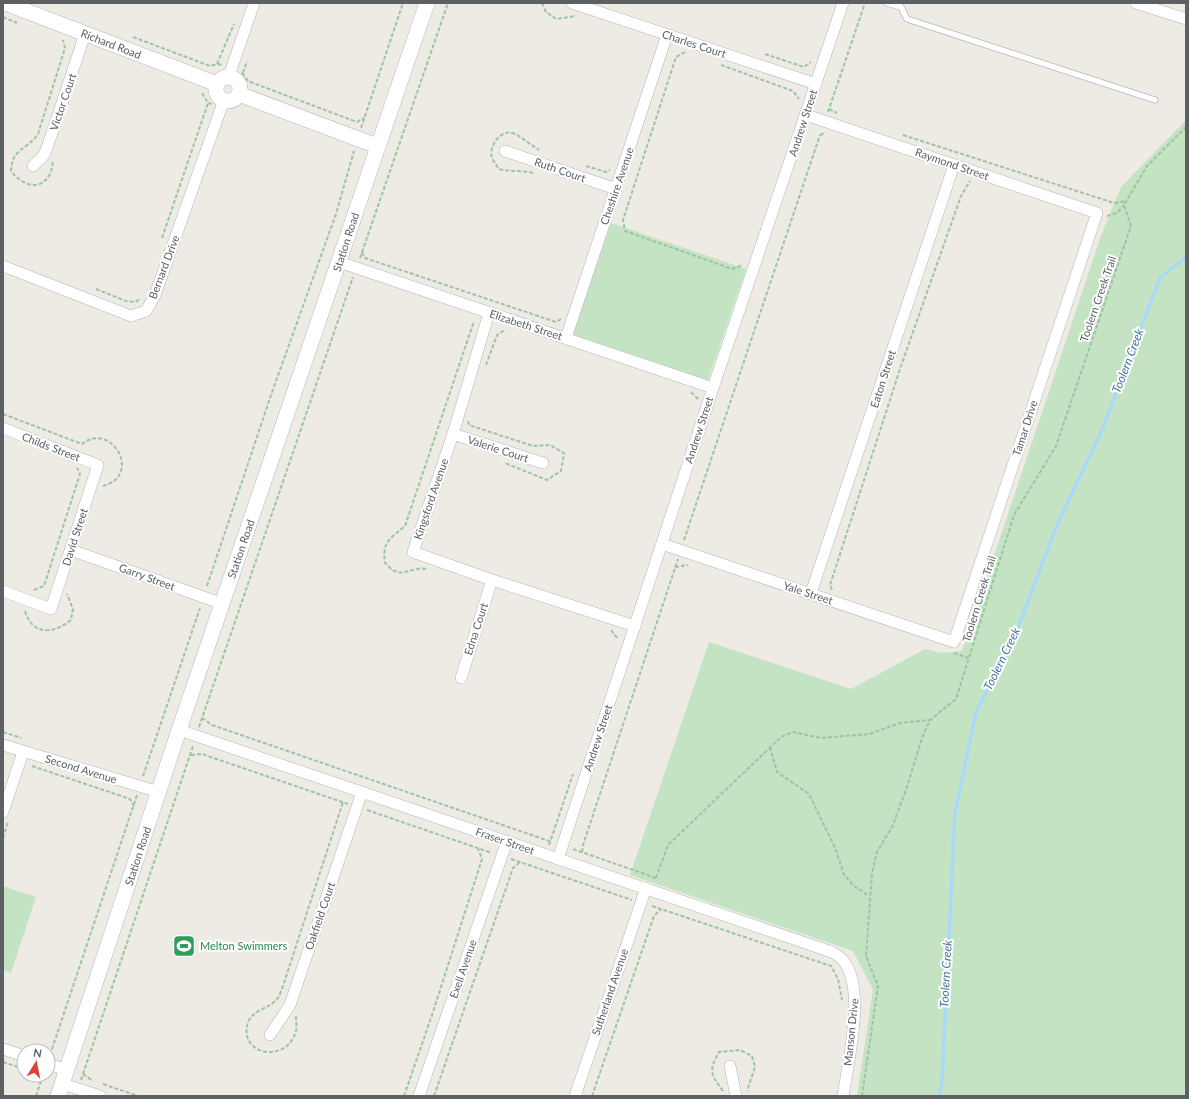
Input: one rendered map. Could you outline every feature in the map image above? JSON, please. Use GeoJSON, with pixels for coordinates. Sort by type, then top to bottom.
{"type":"FeatureCollection","features":[{"type":"Feature","properties":{"kind":"street","name":"Richard Road"},"geometry":{"type":"LineString","coordinates":[[5,3],[83,40],[226,76]]}},
{"type":"Feature","properties":{"kind":"street"},"geometry":{"type":"LineString","coordinates":[[226,76],[236,79],[239,82],[241,90],[240,94],[231,101],[222,104],[216,92],[226,76],[254,3]]}},
{"type":"Feature","properties":{"kind":"street","name":"Station Road"},"geometry":{"type":"LineString","coordinates":[[63,1083],[158,792],[427,3]]}},
{"type":"Feature","properties":{"kind":"street","name":"Charles Court"},"geometry":{"type":"LineString","coordinates":[[572,3],[816,84]]}},
{"type":"Feature","properties":{"kind":"street","name":"Andrew Street"},"geometry":{"type":"LineString","coordinates":[[558,859],[713,388],[843,3]]}},
{"type":"Feature","properties":{"kind":"street"},"geometry":{"type":"LineString","coordinates":[[1136,3],[1186,19]]}},
{"type":"Feature","properties":{"kind":"street","name":"Cheshire Avenue"},"geometry":{"type":"LineString","coordinates":[[566,338],[667,35]]}},
{"type":"Feature","properties":{"kind":"street","name":"Victor Court"},"geometry":{"type":"LineString","coordinates":[[33,166],[44,155],[48,145],[83,40]]}},
{"type":"Feature","properties":{"kind":"street"},"geometry":{"type":"LineString","coordinates":[[240,94],[378,146]]}},
{"type":"Feature","properties":{"kind":"street","name":"Bernard Drive"},"geometry":{"type":"LineString","coordinates":[[3,266],[131,316],[146,311],[156,296],[222,104]]}},
{"type":"Feature","properties":{"kind":"street","name":"Raymond Street"},"geometry":{"type":"LineString","coordinates":[[806,115],[953,169],[1097,213]]}},
{"type":"Feature","properties":{"kind":"street","name":"Ruth Court"},"geometry":{"type":"LineString","coordinates":[[505,151],[616,189]]}},
{"type":"Feature","properties":{"kind":"street","name":"Eaton Street"},"geometry":{"type":"LineString","coordinates":[[813,589],[953,169]]}},
{"type":"Feature","properties":{"kind":"street","name":"Tamar Drive"},"geometry":{"type":"LineString","coordinates":[[954,642],[1097,213]]}},
{"type":"Feature","properties":{"kind":"street","name":"Elizabeth Street"},"geometry":{"type":"LineString","coordinates":[[339,262],[356,274],[488,318],[566,338],[713,388]]}},
{"type":"Feature","properties":{"kind":"street","name":"Kingsford Avenue"},"geometry":{"type":"LineString","coordinates":[[488,318],[453,434],[413,552],[492,580],[635,626]]}},
{"type":"Feature","properties":{"kind":"street","name":"Childs Street"},"geometry":{"type":"LineString","coordinates":[[3,428],[98,465]]}},
{"type":"Feature","properties":{"kind":"street","name":"Valerie Court"},"geometry":{"type":"LineString","coordinates":[[453,434],[543,463]]}},
{"type":"Feature","properties":{"kind":"street","name":"David Street"},"geometry":{"type":"LineString","coordinates":[[3,591],[51,609],[98,465]]}},
{"type":"Feature","properties":{"kind":"street","name":"Yale Street"},"geometry":{"type":"LineString","coordinates":[[662,544],[813,589],[954,642]]}},
{"type":"Feature","properties":{"kind":"street","name":"Garry Street"},"geometry":{"type":"LineString","coordinates":[[71,550],[223,604]]}},
{"type":"Feature","properties":{"kind":"street","name":"Edna Court"},"geometry":{"type":"LineString","coordinates":[[461,678],[492,580]]}},
{"type":"Feature","properties":{"kind":"street","name":"Fraser Street"},"geometry":{"type":"LineString","coordinates":[[179,730],[832,952]]}},
{"type":"Feature","properties":{"kind":"street","name":"Second Avenue"},"geometry":{"type":"LineString","coordinates":[[3,745],[21,757],[158,792]]}},
{"type":"Feature","properties":{"kind":"street"},"geometry":{"type":"LineString","coordinates":[[3,812],[21,757]]}},
{"type":"Feature","properties":{"kind":"street","name":"Oakfield Court"},"geometry":{"type":"LineString","coordinates":[[270,1035],[290,1005],[362,792]]}},
{"type":"Feature","properties":{"kind":"street","name":"Exell Avenue"},"geometry":{"type":"LineString","coordinates":[[420,1096],[507,841]]}},
{"type":"Feature","properties":{"kind":"street","name":"Sutherland Avenue"},"geometry":{"type":"LineString","coordinates":[[575,1096],[641,902],[648,889]]}},
{"type":"Feature","properties":{"kind":"street","name":"Manson Drive"},"geometry":{"type":"LineString","coordinates":[[832,952],[842,959],[850,974],[855,993],[855,1015],[843,1096]]}},
{"type":"Feature","properties":{"kind":"street"},"geometry":{"type":"LineString","coordinates":[[3,1049],[16,1053]]}},
{"type":"Feature","properties":{"kind":"street"},"geometry":{"type":"LineString","coordinates":[[730,1066],[736,1096]]}},
{"type":"Feature","properties":{"kind":"street"},"geometry":{"type":"LineString","coordinates":[[56,1074],[63,1083],[100,1096]]}},
{"type":"Feature","properties":{"kind":"lane"},"geometry":{"type":"LineString","coordinates":[[888,3],[901,7],[907,19],[1155,100]]}},
{"type":"Feature","properties":{"kind":"path"},"geometry":{"type":"LineString","coordinates":[[54,1043],[271,395],[336,214],[364,118],[403,3]]}},
{"type":"Feature","properties":{"kind":"path"},"geometry":{"type":"LineString","coordinates":[[78,1089],[202,718],[448,3]]}},
{"type":"Feature","properties":{"kind":"path"},"geometry":{"type":"LineString","coordinates":[[542,3],[546,12],[556,19],[576,16]]}},
{"type":"Feature","properties":{"kind":"path"},"geometry":{"type":"LineString","coordinates":[[582,852],[582,845],[680,550],[865,3]]}},
{"type":"Feature","properties":{"kind":"path"},"geometry":{"type":"LineString","coordinates":[[3,17],[23,25]]}},
{"type":"Feature","properties":{"kind":"path"},"geometry":{"type":"LineString","coordinates":[[217,64],[234,23]]}},
{"type":"Feature","properties":{"kind":"path"},"geometry":{"type":"LineString","coordinates":[[127,35],[210,66],[217,64]]}},
{"type":"Feature","properties":{"kind":"path"},"geometry":{"type":"LineString","coordinates":[[57,38],[83,40]]}},
{"type":"Feature","properties":{"kind":"path"},"geometry":{"type":"LineString","coordinates":[[691,54],[684,52],[676,57],[623,220],[625,231],[732,269],[744,264]]}},
{"type":"Feature","properties":{"kind":"path"},"geometry":{"type":"LineString","coordinates":[[761,53],[804,67],[811,62],[814,55]]}},
{"type":"Feature","properties":{"kind":"path"},"geometry":{"type":"LineString","coordinates":[[217,64],[226,76],[243,73],[248,81],[357,122],[364,118]]}},
{"type":"Feature","properties":{"kind":"path"},"geometry":{"type":"LineString","coordinates":[[720,65],[793,91],[799,99]]}},
{"type":"Feature","properties":{"kind":"path"},"geometry":{"type":"LineString","coordinates":[[162,239],[208,103],[203,94],[196,91]]}},
{"type":"Feature","properties":{"kind":"path"},"geometry":{"type":"LineString","coordinates":[[208,103],[222,104]]}},
{"type":"Feature","properties":{"kind":"path"},"geometry":{"type":"LineString","coordinates":[[829,109],[840,115]]}},
{"type":"Feature","properties":{"kind":"path"},"geometry":{"type":"LineString","coordinates":[[1097,213],[1106,217],[1117,213],[1124,205],[1147,166],[1186,127]]}},
{"type":"Feature","properties":{"kind":"path"},"geometry":{"type":"LineString","coordinates":[[540,151],[514,133],[505,134],[498,138],[492,147],[492,158],[499,169],[513,172],[525,171],[540,176]]}},
{"type":"Feature","properties":{"kind":"path"},"geometry":{"type":"LineString","coordinates":[[820,135],[827,133]]}},
{"type":"Feature","properties":{"kind":"path"},"geometry":{"type":"LineString","coordinates":[[900,134],[1114,203],[1127,200]]}},
{"type":"Feature","properties":{"kind":"path"},"geometry":{"type":"LineString","coordinates":[[350,152],[353,155]]}},
{"type":"Feature","properties":{"kind":"path"},"geometry":{"type":"LineString","coordinates":[[584,165],[606,172],[614,167]]}},
{"type":"Feature","properties":{"kind":"path"},"geometry":{"type":"LineString","coordinates":[[813,589],[832,591],[830,585],[900,369],[961,196],[971,180],[953,169]]}},
{"type":"Feature","properties":{"kind":"path","name":"Toolern Creek Trail"},"geometry":{"type":"LineString","coordinates":[[862,1096],[878,986],[866,956],[872,873],[877,852],[892,827],[906,790],[922,738],[930,720],[956,699],[1014,514],[1056,446],[1131,226],[1124,205]]}},
{"type":"Feature","properties":{"kind":"path"},"geometry":{"type":"LineString","coordinates":[[362,250],[365,258],[556,322],[564,318]]}},
{"type":"Feature","properties":{"kind":"path"},"geometry":{"type":"LineString","coordinates":[[352,280],[356,274]]}},
{"type":"Feature","properties":{"kind":"path"},"geometry":{"type":"LineString","coordinates":[[90,287],[126,301],[135,302],[141,298]]}},
{"type":"Feature","properties":{"kind":"path"},"geometry":{"type":"LineString","coordinates":[[468,317],[475,319],[488,318],[505,330],[512,332]]}},
{"type":"Feature","properties":{"kind":"path"},"geometry":{"type":"LineString","coordinates":[[432,571],[419,567],[407,572],[395,572],[385,563],[383,550],[388,542],[405,526],[475,319]]}},
{"type":"Feature","properties":{"kind":"path"},"geometry":{"type":"LineString","coordinates":[[483,372],[497,335],[505,330]]}},
{"type":"Feature","properties":{"kind":"path"},"geometry":{"type":"LineString","coordinates":[[684,390],[691,392],[699,401]]}},
{"type":"Feature","properties":{"kind":"path"},"geometry":{"type":"LineString","coordinates":[[467,416],[469,425],[533,446],[550,445],[564,452],[561,471],[547,480],[502,462]]}},
{"type":"Feature","properties":{"kind":"path"},"geometry":{"type":"LineString","coordinates":[[28,588],[35,591],[44,586],[80,474],[76,467]]}},
{"type":"Feature","properties":{"kind":"path"},"geometry":{"type":"LineString","coordinates":[[685,537],[688,540]]}},
{"type":"Feature","properties":{"kind":"path"},"geometry":{"type":"LineString","coordinates":[[616,646],[624,622]]}},
{"type":"Feature","properties":{"kind":"path"},"geometry":{"type":"LineString","coordinates":[[604,628],[611,630],[618,639]]}},
{"type":"Feature","properties":{"kind":"path"},"geometry":{"type":"LineString","coordinates":[[202,718],[212,725],[656,878]]}},
{"type":"Feature","properties":{"kind":"path"},"geometry":{"type":"LineString","coordinates":[[648,889],[656,878],[668,845],[781,737],[793,732],[821,738],[870,734],[900,723],[930,720]]}},
{"type":"Feature","properties":{"kind":"path"},"geometry":{"type":"LineString","coordinates":[[770,747],[778,772],[809,794],[836,850],[844,875],[854,886],[870,896]]}},
{"type":"Feature","properties":{"kind":"path"},"geometry":{"type":"LineString","coordinates":[[190,755],[202,754],[831,966],[838,979],[843,1004]]}},
{"type":"Feature","properties":{"kind":"path"},"geometry":{"type":"LineString","coordinates":[[21,757],[130,799],[134,806]]}},
{"type":"Feature","properties":{"kind":"path"},"geometry":{"type":"LineString","coordinates":[[541,869],[574,771]]}},
{"type":"Feature","properties":{"kind":"path"},"geometry":{"type":"LineString","coordinates":[[404,1096],[432,1015],[482,859],[478,848]]}},
{"type":"Feature","properties":{"kind":"path"},"geometry":{"type":"LineString","coordinates":[[434,1096],[513,868],[520,862]]}},
{"type":"Feature","properties":{"kind":"path"},"geometry":{"type":"LineString","coordinates":[[592,1096],[654,916],[661,909]]}},
{"type":"Feature","properties":{"kind":"path"},"geometry":{"type":"LineString","coordinates":[[3,912],[3,922]]}},
{"type":"Feature","properties":{"kind":"path"},"geometry":{"type":"LineString","coordinates":[[3,1062],[16,1066]]}},
{"type":"Feature","properties":{"kind":"path"},"geometry":{"type":"LineString","coordinates":[[83,1074],[92,1081],[138,1096]]}},
{"type":"Feature","properties":{"kind":"path"},"geometry":{"type":"LineString","coordinates":[[36,1096],[40,1083]]}},
{"type":"Feature","properties":{"kind":"green space"},"geometry":{"type":"Polygon","coordinates":[[[1186,120],[1186,1096],[857,1096],[873,990],[853,951],[630,875],[709,642],[851,689],[925,649],[941,653],[962,651],[1101,236],[1121,187],[1186,120]]]}},
{"type":"Feature","properties":{"kind":"green space"},"geometry":{"type":"Polygon","coordinates":[[[611,223],[746,269],[708,380],[573,334],[611,223]]]}},
{"type":"Feature","properties":{"kind":"green space"},"geometry":{"type":"Polygon","coordinates":[[[3,886],[36,897],[11,973],[3,970],[3,886]]]}},
{"type":"Feature","properties":{"kind":"waterway","name":"Toolern Creek"},"geometry":{"type":"LineString","coordinates":[[939,1096],[942,1083],[955,813],[976,712],[1014,638],[1057,525],[1102,430],[1160,278],[1186,257]]}},
{"type":"Feature","properties":{"kind":"place","name":"Melton Swimmers"},"geometry":{"type":"Point","coordinates":[184,946]}}]}
